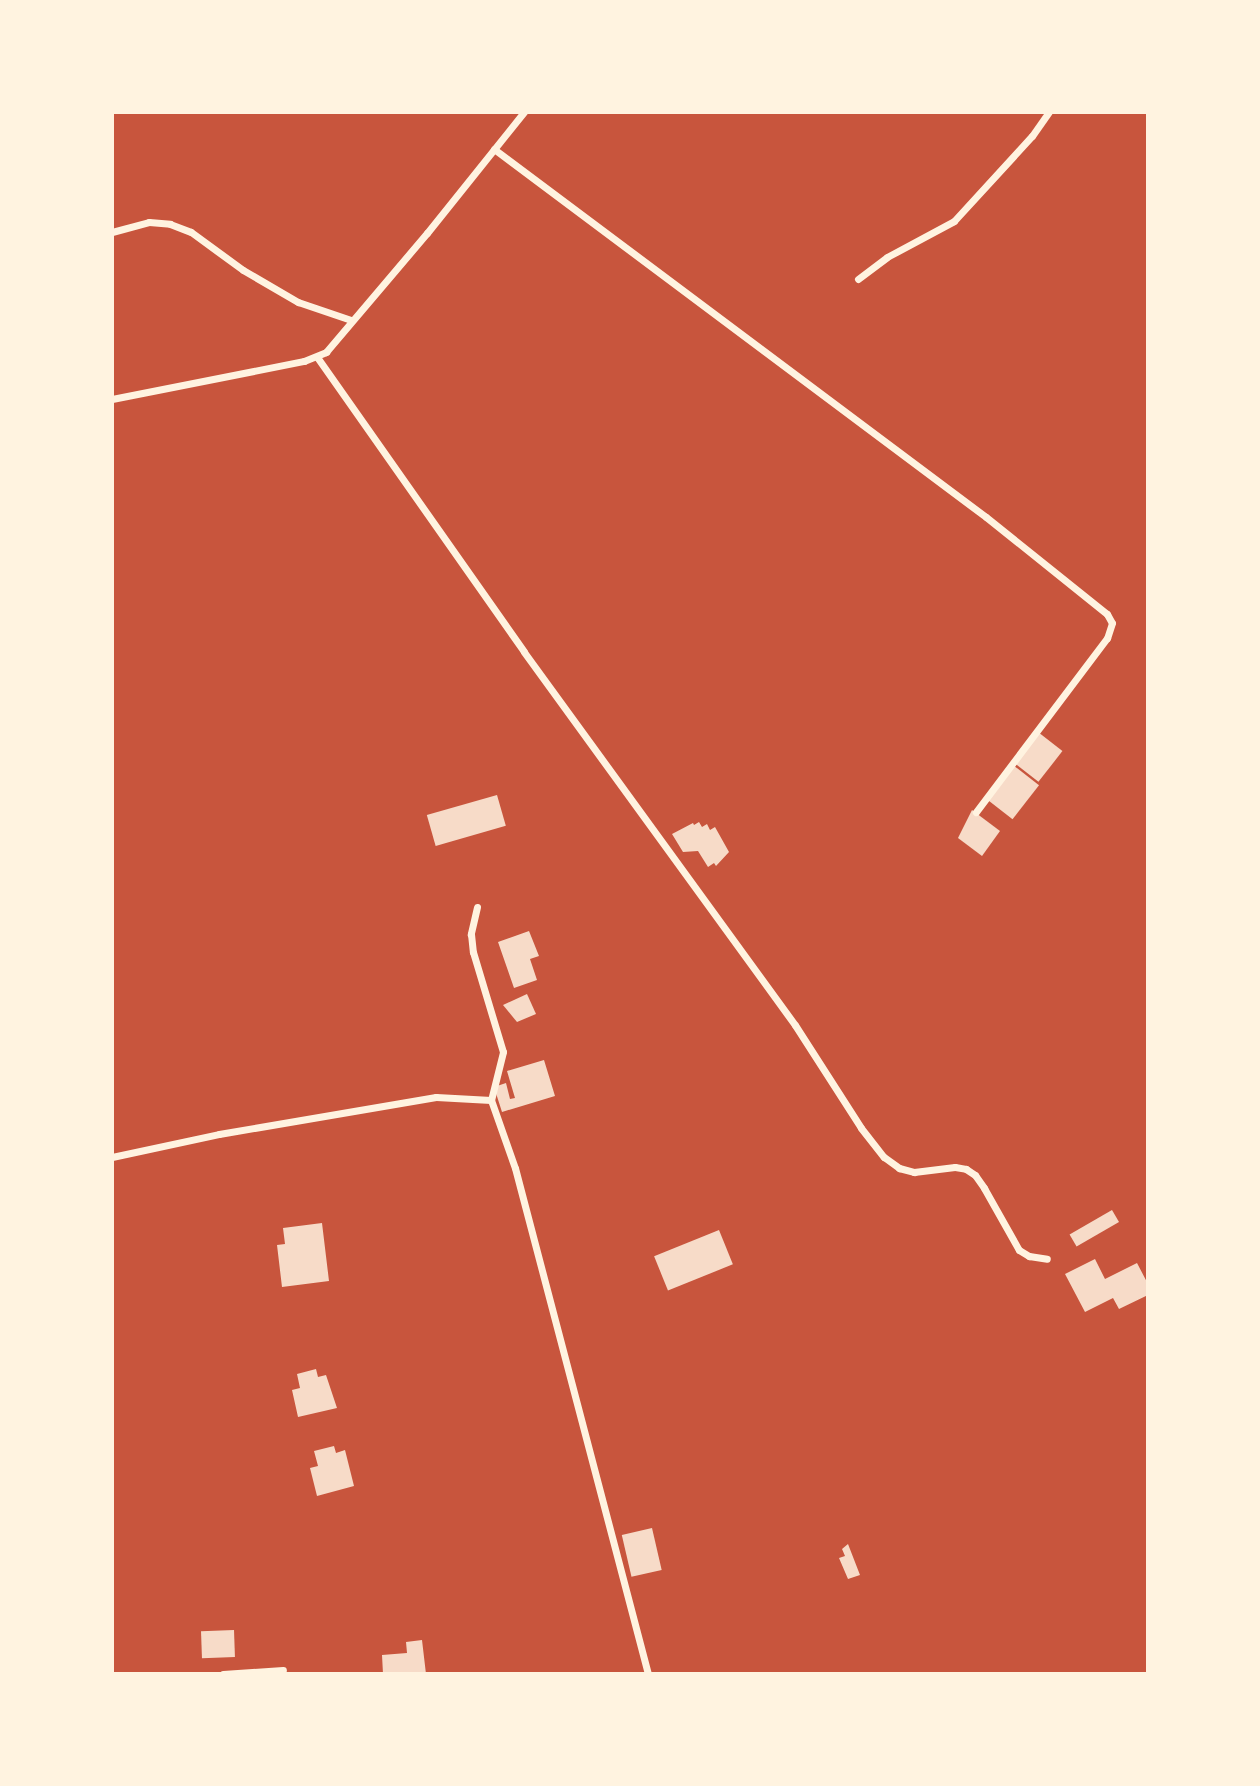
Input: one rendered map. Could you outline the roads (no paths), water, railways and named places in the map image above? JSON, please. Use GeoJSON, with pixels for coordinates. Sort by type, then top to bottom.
{"type":"FeatureCollection","features":[{"type":"Feature","properties":{"kind":"street"},"geometry":{"type":"LineString","coordinates":[[112,399],[317,357],[326,352],[524,112]]}},
{"type":"Feature","properties":{"kind":"street"},"geometry":{"type":"LineString","coordinates":[[858,279],[887,257],[954,221],[1023,147],[1049,112]]}},
{"type":"Feature","properties":{"kind":"street"},"geometry":{"type":"LineString","coordinates":[[494,149],[986,517],[1107,614],[1112,623],[1107,639],[976,811]]}},
{"type":"Feature","properties":{"kind":"street"},"geometry":{"type":"LineString","coordinates":[[112,232],[149,222],[170,224],[191,232],[243,270],[298,302],[351,320]]}},
{"type":"Feature","properties":{"kind":"street"},"geometry":{"type":"LineString","coordinates":[[317,357],[524,652],[780,1004],[884,1157],[899,1168],[914,1172],[955,1167],[975,1175],[1018,1250],[1029,1256],[1047,1259]]}},
{"type":"Feature","properties":{"kind":"street"},"geometry":{"type":"LineString","coordinates":[[477,906],[471,934],[474,952],[503,1052],[491,1100],[519,1181],[648,1674]]}},
{"type":"Feature","properties":{"kind":"street"},"geometry":{"type":"LineString","coordinates":[[112,1157],[219,1134],[436,1097],[491,1100]]}},
{"type":"Feature","properties":{"kind":"street"},"geometry":{"type":"LineString","coordinates":[[223,1674],[283,1670]]}}]}
